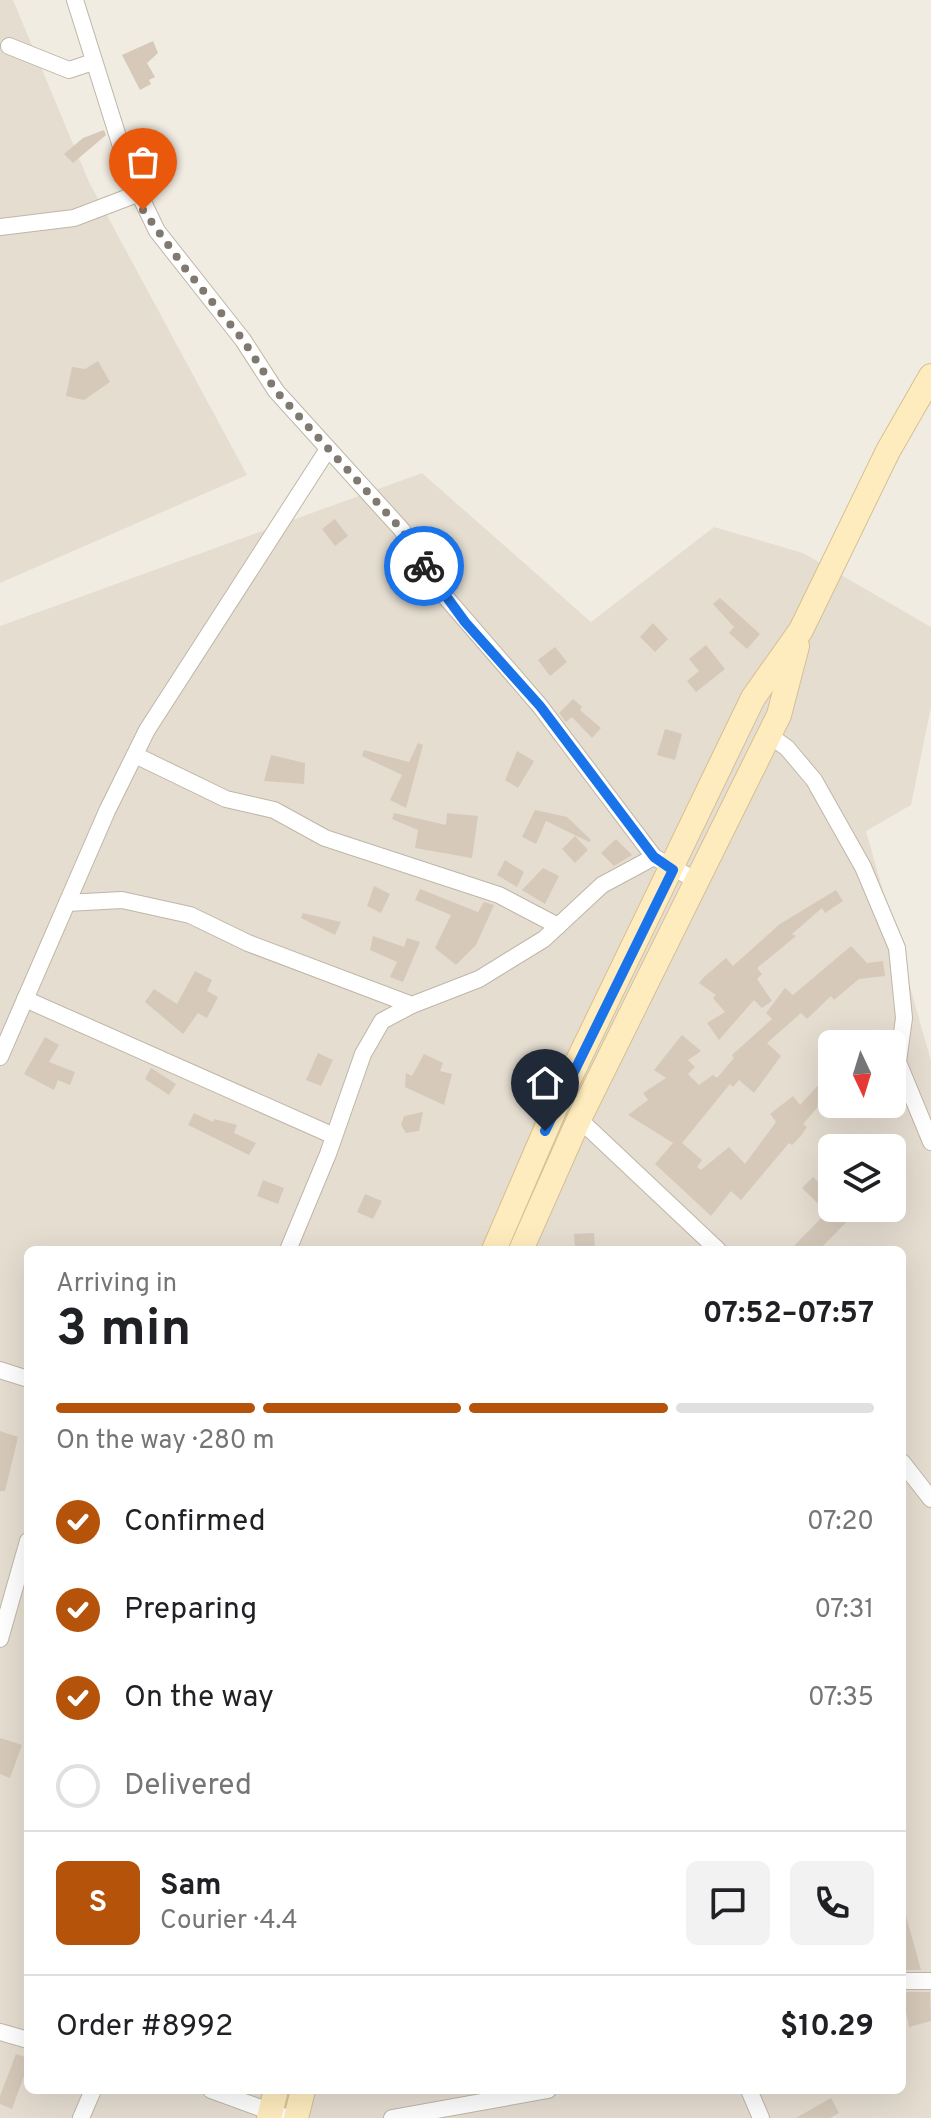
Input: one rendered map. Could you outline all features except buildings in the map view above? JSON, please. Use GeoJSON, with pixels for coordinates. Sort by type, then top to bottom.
{"type":"FeatureCollection","features":[{"type":"Feature","properties":{"kind":"main road"},"geometry":{"type":"LineString","coordinates":[[496,1246],[663,864],[753,698],[801,630],[888,451],[931,376]]}},
{"type":"Feature","properties":{"kind":"main road"},"geometry":{"type":"LineString","coordinates":[[523,1246],[579,1119],[779,715],[801,630]]}},
{"type":"Feature","properties":{"kind":"main road"},"geometry":{"type":"LineString","coordinates":[[296,2118],[302,2094]]}},
{"type":"Feature","properties":{"kind":"street"},"geometry":{"type":"LineString","coordinates":[[75,0],[137,194],[157,231],[243,340],[276,391],[402,530],[436,586],[540,706],[663,864],[697,881]]}},
{"type":"Feature","properties":{"kind":"street"},"geometry":{"type":"LineString","coordinates":[[9,46],[69,70],[93,62]]}},
{"type":"Feature","properties":{"kind":"street"},"geometry":{"type":"LineString","coordinates":[[0,227],[74,218],[137,194]]}},
{"type":"Feature","properties":{"kind":"street"},"geometry":{"type":"LineString","coordinates":[[0,1057],[135,755],[328,449]]}},
{"type":"Feature","properties":{"kind":"street"},"geometry":{"type":"LineString","coordinates":[[769,735],[787,748],[814,780],[863,867],[897,948],[904,1018],[898,1062],[931,1142]]}},
{"type":"Feature","properties":{"kind":"street"},"geometry":{"type":"LineString","coordinates":[[135,755],[226,799],[274,810],[325,838],[499,895],[558,926]]}},
{"type":"Feature","properties":{"kind":"street"},"geometry":{"type":"LineString","coordinates":[[290,1246],[369,1043],[382,1021],[412,1005],[479,979],[558,926],[602,885],[663,864]]}},
{"type":"Feature","properties":{"kind":"street"},"geometry":{"type":"LineString","coordinates":[[67,903],[122,900],[190,915],[248,943],[412,1005]]}},
{"type":"Feature","properties":{"kind":"street"},"geometry":{"type":"LineString","coordinates":[[25,999],[334,1136]]}},
{"type":"Feature","properties":{"kind":"street"},"geometry":{"type":"LineString","coordinates":[[579,1119],[714,1246]]}},
{"type":"Feature","properties":{"kind":"street"},"geometry":{"type":"LineString","coordinates":[[0,1370],[24,1378]]}},
{"type":"Feature","properties":{"kind":"street"},"geometry":{"type":"LineString","coordinates":[[906,1467],[931,1499]]}},
{"type":"Feature","properties":{"kind":"street"},"geometry":{"type":"LineString","coordinates":[[0,1639],[24,1555]]}},
{"type":"Feature","properties":{"kind":"street"},"geometry":{"type":"LineString","coordinates":[[906,1981],[931,1981]]}},
{"type":"Feature","properties":{"kind":"street"},"geometry":{"type":"LineString","coordinates":[[0,2032],[24,2039]]}},
{"type":"Feature","properties":{"kind":"street"},"geometry":{"type":"LineString","coordinates":[[81,2118],[91,2094]]}},
{"type":"Feature","properties":{"kind":"street"},"geometry":{"type":"LineString","coordinates":[[224,2094],[276,2110]]}},
{"type":"Feature","properties":{"kind":"street"},"geometry":{"type":"LineString","coordinates":[[392,2118],[526,2094]]}},
{"type":"Feature","properties":{"kind":"street"},"geometry":{"type":"LineString","coordinates":[[751,2094],[761,2118]]}},
{"type":"Feature","properties":{"kind":"shaded area"},"geometry":{"type":"Polygon","coordinates":[[[0,0],[13,0],[89,182],[247,475],[0,583],[0,0]]]}},
{"type":"Feature","properties":{"kind":"shaded area"},"geometry":{"type":"Polygon","coordinates":[[[422,473],[591,622],[714,527],[803,553],[931,627],[931,707],[911,805],[866,831],[931,1061],[931,2118],[0,2118],[0,626],[422,473]]]}},
{"type":"Feature","properties":{"kind":"way so far"},"geometry":{"type":"LineString","coordinates":[[143,210],[243,340],[276,391],[402,530],[424,566]]}},
{"type":"Feature","properties":{"kind":"route"},"geometry":{"type":"LineString","coordinates":[[424,566],[465,622],[540,706],[654,857],[673,870],[545,1131]]}}]}
